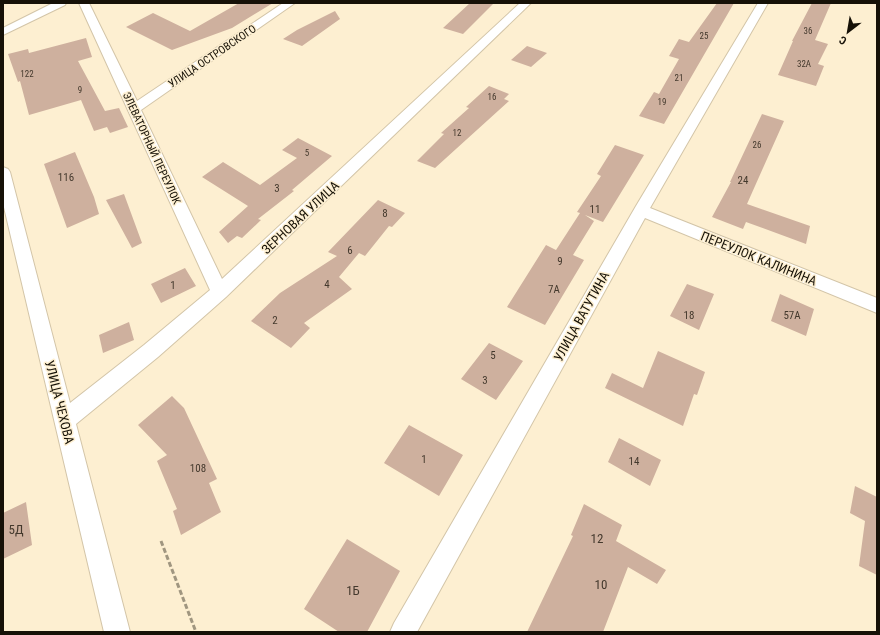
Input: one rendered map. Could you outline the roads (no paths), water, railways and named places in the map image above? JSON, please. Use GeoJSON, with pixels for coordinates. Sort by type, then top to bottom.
{"type":"FeatureCollection","features":[{"type":"Feature","properties":{"kind":"street"},"geometry":{"type":"LineString","coordinates":[[3,32],[61,3]]}},
{"type":"Feature","properties":{"kind":"street","name":"ЭЛЕВАТОРНЫЙ ПЕРЕУЛОК"},"geometry":{"type":"LineString","coordinates":[[84,3],[220,292]]}},
{"type":"Feature","properties":{"kind":"street","name":"УЛИЦА ОСТРОВСКОГО"},"geometry":{"type":"LineString","coordinates":[[134,109],[290,3]]}},
{"type":"Feature","properties":{"kind":"street","name":"ЗЕРНОВАЯ УЛИЦА"},"geometry":{"type":"LineString","coordinates":[[65,420],[151,351],[220,292],[526,3]]}},
{"type":"Feature","properties":{"kind":"street","name":"УЛИЦА ВАТУТИНА"},"geometry":{"type":"LineString","coordinates":[[403,632],[641,210],[763,3]]}},
{"type":"Feature","properties":{"kind":"street","name":"УЛИЦА ЧЕХОВА"},"geometry":{"type":"LineString","coordinates":[[3,172],[117,632]]}},
{"type":"Feature","properties":{"kind":"street","name":"ПЕРЕУЛОК КАЛИНИНА"},"geometry":{"type":"LineString","coordinates":[[641,210],[877,306]]}}]}
